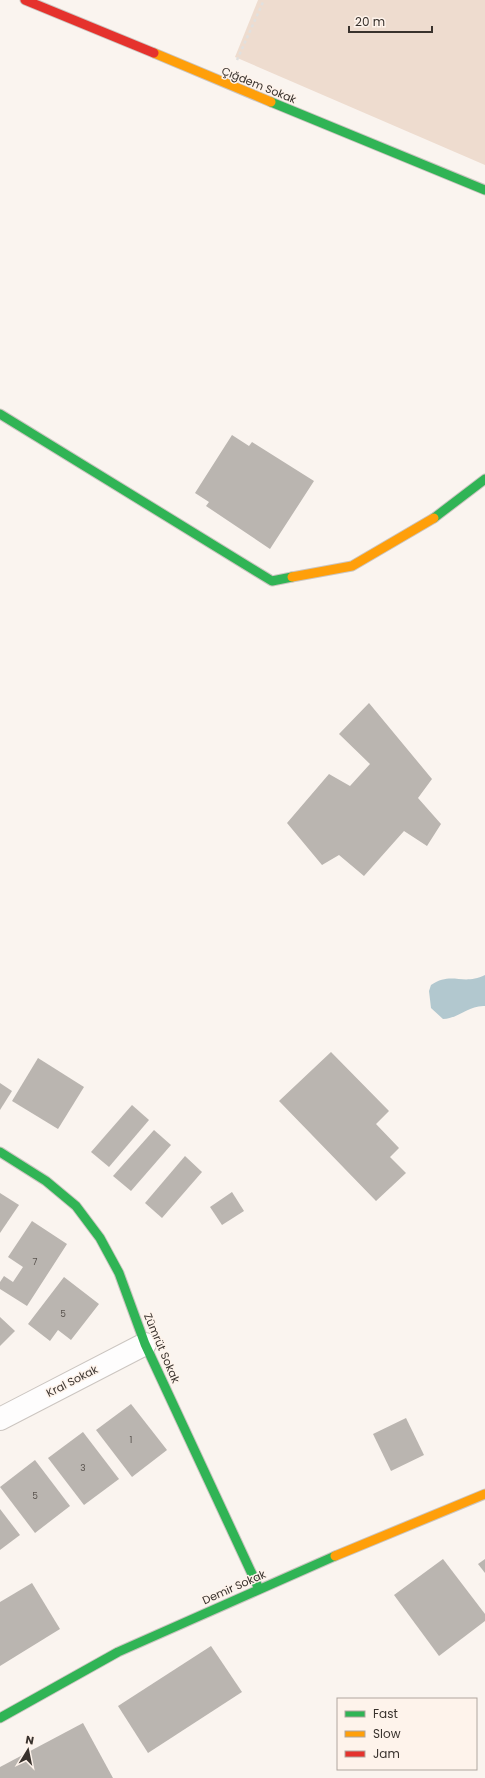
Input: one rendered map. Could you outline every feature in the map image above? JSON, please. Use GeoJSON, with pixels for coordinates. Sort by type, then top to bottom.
{"type":"FeatureCollection","features":[{"type":"Feature","properties":{"kind":"street","name":"Çığdem Sokak"},"geometry":{"type":"LineString","coordinates":[[25,0],[485,190]]}},
{"type":"Feature","properties":{"kind":"street"},"geometry":{"type":"LineString","coordinates":[[0,414],[272,581],[352,566],[440,514],[485,479]]}},
{"type":"Feature","properties":{"kind":"street","name":"Zümrüt Sokak"},"geometry":{"type":"LineString","coordinates":[[0,1152],[46,1181],[76,1206],[100,1238],[120,1273],[145,1344],[259,1589]]}},
{"type":"Feature","properties":{"kind":"street","name":"Kral Sokak"},"geometry":{"type":"LineString","coordinates":[[0,1418],[145,1344]]}},
{"type":"Feature","properties":{"kind":"street","name":"Demir Sokak"},"geometry":{"type":"LineString","coordinates":[[0,1718],[118,1652],[259,1589],[485,1494]]}},
{"type":"Feature","properties":{"kind":"path"},"geometry":{"type":"LineString","coordinates":[[226,84],[264,0]]}},
{"type":"Feature","properties":{"kind":"shaded area"},"geometry":{"type":"Polygon","coordinates":[[[258,0],[485,0],[485,165],[235,57],[258,0]]]}},
{"type":"Feature","properties":{"kind":"water"},"geometry":{"type":"Polygon","coordinates":[[[485,975],[485,1006],[474,1007],[449,1018],[443,1019],[431,1008],[429,991],[431,985],[445,979],[470,979],[485,975]]]}},
{"type":"Feature","properties":{"kind":"building"},"geometry":{"type":"Polygon","coordinates":[[[232,435],[249,446],[252,442],[314,481],[270,549],[206,506],[209,502],[195,493],[232,435]]]}},
{"type":"Feature","properties":{"kind":"building"},"geometry":{"type":"Polygon","coordinates":[[[369,703],[432,779],[418,798],[441,824],[427,846],[404,831],[364,876],[339,855],[322,865],[287,823],[329,774],[350,786],[370,764],[339,734],[369,703]]]}},
{"type":"Feature","properties":{"kind":"building"},"geometry":{"type":"Polygon","coordinates":[[[331,1052],[389,1111],[376,1124],[399,1148],[390,1157],[406,1173],[376,1201],[279,1101],[331,1052]]]}},
{"type":"Feature","properties":{"kind":"building"},"geometry":{"type":"Polygon","coordinates":[[[38,1058],[84,1087],[58,1129],[12,1101],[38,1058]]]}},
{"type":"Feature","properties":{"kind":"building"},"geometry":{"type":"Polygon","coordinates":[[[0,1083],[12,1091],[0,1110],[0,1083]]]}},
{"type":"Feature","properties":{"kind":"building"},"geometry":{"type":"Polygon","coordinates":[[[132,1105],[149,1120],[109,1167],[91,1152],[132,1105]]]}},
{"type":"Feature","properties":{"kind":"building"},"geometry":{"type":"Polygon","coordinates":[[[154,1130],[171,1145],[131,1191],[113,1176],[154,1130]]]}},
{"type":"Feature","properties":{"kind":"building"},"geometry":{"type":"Polygon","coordinates":[[[185,1156],[202,1172],[162,1218],[145,1203],[185,1156]]]}},
{"type":"Feature","properties":{"kind":"building"},"geometry":{"type":"Polygon","coordinates":[[[232,1192],[244,1211],[222,1225],[210,1207],[232,1192]]]}},
{"type":"Feature","properties":{"kind":"building"},"geometry":{"type":"Polygon","coordinates":[[[0,1193],[19,1205],[0,1233],[0,1193]]]}},
{"type":"Feature","properties":{"kind":"building"},"geometry":{"type":"Polygon","coordinates":[[[32,1221],[67,1244],[27,1306],[0,1289],[0,1282],[4,1276],[13,1282],[23,1267],[8,1257],[32,1221]]]}},
{"type":"Feature","properties":{"kind":"building"},"geometry":{"type":"Polygon","coordinates":[[[64,1277],[99,1304],[71,1340],[58,1330],[50,1341],[28,1324],[64,1277]]]}},
{"type":"Feature","properties":{"kind":"building"},"geometry":{"type":"Polygon","coordinates":[[[0,1317],[15,1331],[0,1346],[0,1317]]]}},
{"type":"Feature","properties":{"kind":"building"},"geometry":{"type":"Polygon","coordinates":[[[131,1404],[167,1450],[132,1477],[96,1430],[131,1404]]]}},
{"type":"Feature","properties":{"kind":"building"},"geometry":{"type":"Polygon","coordinates":[[[406,1418],[424,1455],[391,1471],[373,1434],[406,1418]]]}},
{"type":"Feature","properties":{"kind":"building"},"geometry":{"type":"Polygon","coordinates":[[[83,1432],[119,1479],[84,1505],[48,1458],[83,1432]]]}},
{"type":"Feature","properties":{"kind":"building"},"geometry":{"type":"Polygon","coordinates":[[[35,1460],[70,1506],[35,1533],[0,1487],[35,1460]]]}},
{"type":"Feature","properties":{"kind":"building"},"geometry":{"type":"Polygon","coordinates":[[[0,1509],[20,1535],[0,1550],[0,1509]]]}},
{"type":"Feature","properties":{"kind":"building"},"geometry":{"type":"Polygon","coordinates":[[[443,1559],[485,1614],[485,1621],[439,1656],[394,1595],[443,1559]]]}},
{"type":"Feature","properties":{"kind":"building"},"geometry":{"type":"Polygon","coordinates":[[[485,1559],[485,1573],[478,1564],[485,1559]]]}},
{"type":"Feature","properties":{"kind":"building"},"geometry":{"type":"Polygon","coordinates":[[[32,1583],[60,1629],[0,1666],[0,1602],[32,1583]]]}},
{"type":"Feature","properties":{"kind":"building"},"geometry":{"type":"Polygon","coordinates":[[[211,1646],[242,1692],[148,1753],[118,1706],[211,1646]]]}},
{"type":"Feature","properties":{"kind":"building"},"geometry":{"type":"Polygon","coordinates":[[[83,1723],[113,1778],[0,1778],[0,1767],[83,1723]]]}},
{"type":"Feature","properties":{"kind":"traffic: fast"},"geometry":{"type":"LineString","coordinates":[[271,102],[485,190]]}},
{"type":"Feature","properties":{"kind":"traffic: fast"},"geometry":{"type":"LineString","coordinates":[[0,414],[272,581],[292,577]]}},
{"type":"Feature","properties":{"kind":"traffic: fast"},"geometry":{"type":"LineString","coordinates":[[434,518],[485,479]]}},
{"type":"Feature","properties":{"kind":"traffic: fast"},"geometry":{"type":"LineString","coordinates":[[0,1152],[46,1181],[76,1206],[100,1238],[119,1273],[145,1344],[259,1589]]}},
{"type":"Feature","properties":{"kind":"traffic: fast"},"geometry":{"type":"LineString","coordinates":[[0,1718],[118,1652],[335,1556]]}},
{"type":"Feature","properties":{"kind":"traffic: slow"},"geometry":{"type":"LineString","coordinates":[[154,53],[271,102]]}},
{"type":"Feature","properties":{"kind":"traffic: slow"},"geometry":{"type":"LineString","coordinates":[[292,577],[352,566],[434,518]]}},
{"type":"Feature","properties":{"kind":"traffic: slow"},"geometry":{"type":"LineString","coordinates":[[335,1556],[485,1494]]}},
{"type":"Feature","properties":{"kind":"traffic: jam"},"geometry":{"type":"LineString","coordinates":[[25,0],[154,53]]}}]}
